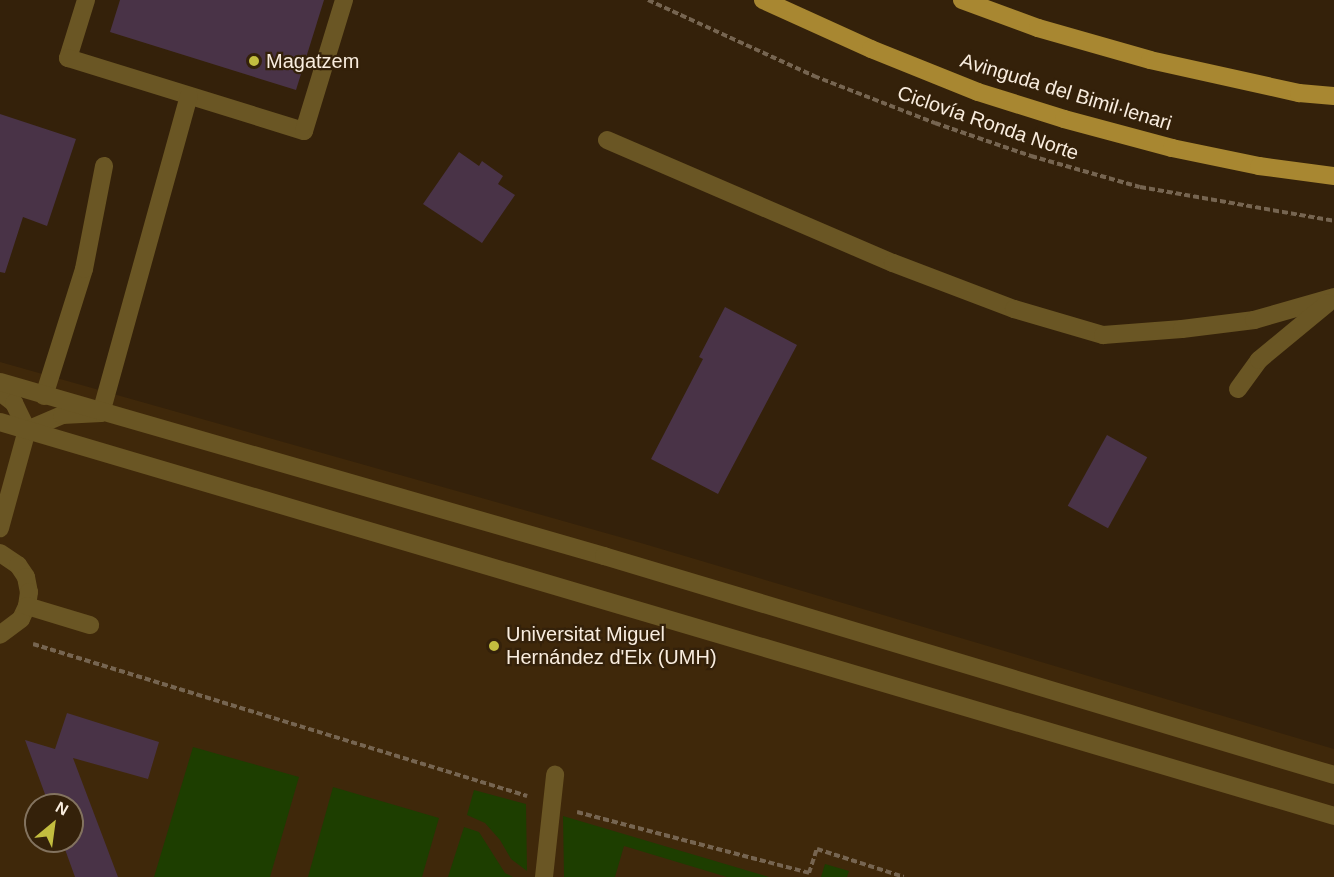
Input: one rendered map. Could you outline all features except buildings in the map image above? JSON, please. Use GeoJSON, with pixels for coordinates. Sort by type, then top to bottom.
{"type":"FeatureCollection","features":[{"type":"Feature","properties":{"kind":"main road","name":"Avinguda del Bimil·lenari"},"geometry":{"type":"LineString","coordinates":[[764,0],[871,49],[978,92],[1053,116],[1172,148],[1259,166],[1334,176]]}},
{"type":"Feature","properties":{"kind":"main road"},"geometry":{"type":"LineString","coordinates":[[962,0],[1038,28],[1150,60],[1299,93],[1334,96]]}},
{"type":"Feature","properties":{"kind":"street"},"geometry":{"type":"LineString","coordinates":[[86,0],[68,58],[304,131],[344,0]]}},
{"type":"Feature","properties":{"kind":"street"},"geometry":{"type":"LineString","coordinates":[[101,413],[189,96]]}},
{"type":"Feature","properties":{"kind":"street"},"geometry":{"type":"LineString","coordinates":[[607,140],[893,263],[1014,309],[1103,335],[1182,329],[1254,320],[1334,298]]}},
{"type":"Feature","properties":{"kind":"street"},"geometry":{"type":"LineString","coordinates":[[44,396],[84,269],[104,166]]}},
{"type":"Feature","properties":{"kind":"street"},"geometry":{"type":"LineString","coordinates":[[1238,389],[1260,360],[1334,298]]}},
{"type":"Feature","properties":{"kind":"street"},"geometry":{"type":"LineString","coordinates":[[0,382],[101,413],[604,556],[1334,774]]}},
{"type":"Feature","properties":{"kind":"street"},"geometry":{"type":"LineString","coordinates":[[0,392],[14,403],[27,430],[0,528]]}},
{"type":"Feature","properties":{"kind":"street"},"geometry":{"type":"LineString","coordinates":[[27,430],[62,415],[101,413]]}},
{"type":"Feature","properties":{"kind":"street"},"geometry":{"type":"LineString","coordinates":[[0,422],[1334,816]]}},
{"type":"Feature","properties":{"kind":"street"},"geometry":{"type":"LineString","coordinates":[[0,553],[18,565],[26,577],[29,592],[27,606],[21,619],[0,635]]}},
{"type":"Feature","properties":{"kind":"street"},"geometry":{"type":"LineString","coordinates":[[27,606],[90,625]]}},
{"type":"Feature","properties":{"kind":"street"},"geometry":{"type":"LineString","coordinates":[[544,877],[555,775]]}},
{"type":"Feature","properties":{"kind":"path","name":"Ciclovía Ronda Norte"},"geometry":{"type":"LineString","coordinates":[[648,0],[814,76],[935,123],[1031,156],[1140,187],[1334,221]]}},
{"type":"Feature","properties":{"kind":"path"},"geometry":{"type":"LineString","coordinates":[[31,643],[551,803],[809,873],[817,849],[904,877]]}},
{"type":"Feature","properties":{"kind":"shaded area","name":"Universitat Miguel Hernández d'Elx (UMH)"},"geometry":{"type":"Polygon","coordinates":[[[0,362],[641,543],[1334,749],[1334,877],[0,877],[0,362]]]}},
{"type":"Feature","properties":{"kind":"green space"},"geometry":{"type":"Polygon","coordinates":[[[193,747],[299,777],[270,877],[154,877],[193,747]]]}},
{"type":"Feature","properties":{"kind":"green space"},"geometry":{"type":"Polygon","coordinates":[[[333,787],[439,818],[422,877],[308,877],[333,787]]]}},
{"type":"Feature","properties":{"kind":"green space"},"geometry":{"type":"Polygon","coordinates":[[[474,790],[526,804],[527,871],[511,859],[500,840],[485,823],[467,815],[474,790]]]}},
{"type":"Feature","properties":{"kind":"green space"},"geometry":{"type":"Polygon","coordinates":[[[563,816],[769,877],[727,877],[624,846],[615,877],[564,877],[563,816]]]}},
{"type":"Feature","properties":{"kind":"green space"},"geometry":{"type":"Polygon","coordinates":[[[464,827],[479,832],[505,873],[513,877],[448,877],[464,827]]]}},
{"type":"Feature","properties":{"kind":"green space"},"geometry":{"type":"Polygon","coordinates":[[[825,864],[849,871],[847,877],[821,877],[825,864]]]}},
{"type":"Feature","properties":{"kind":"place","name":"Magatzem"},"geometry":{"type":"Point","coordinates":[254,61]}},
{"type":"Feature","properties":{"kind":"place","name":"Universitat Miguel Hernández d'Elx (UMH)"},"geometry":{"type":"Point","coordinates":[494,646]}}]}
